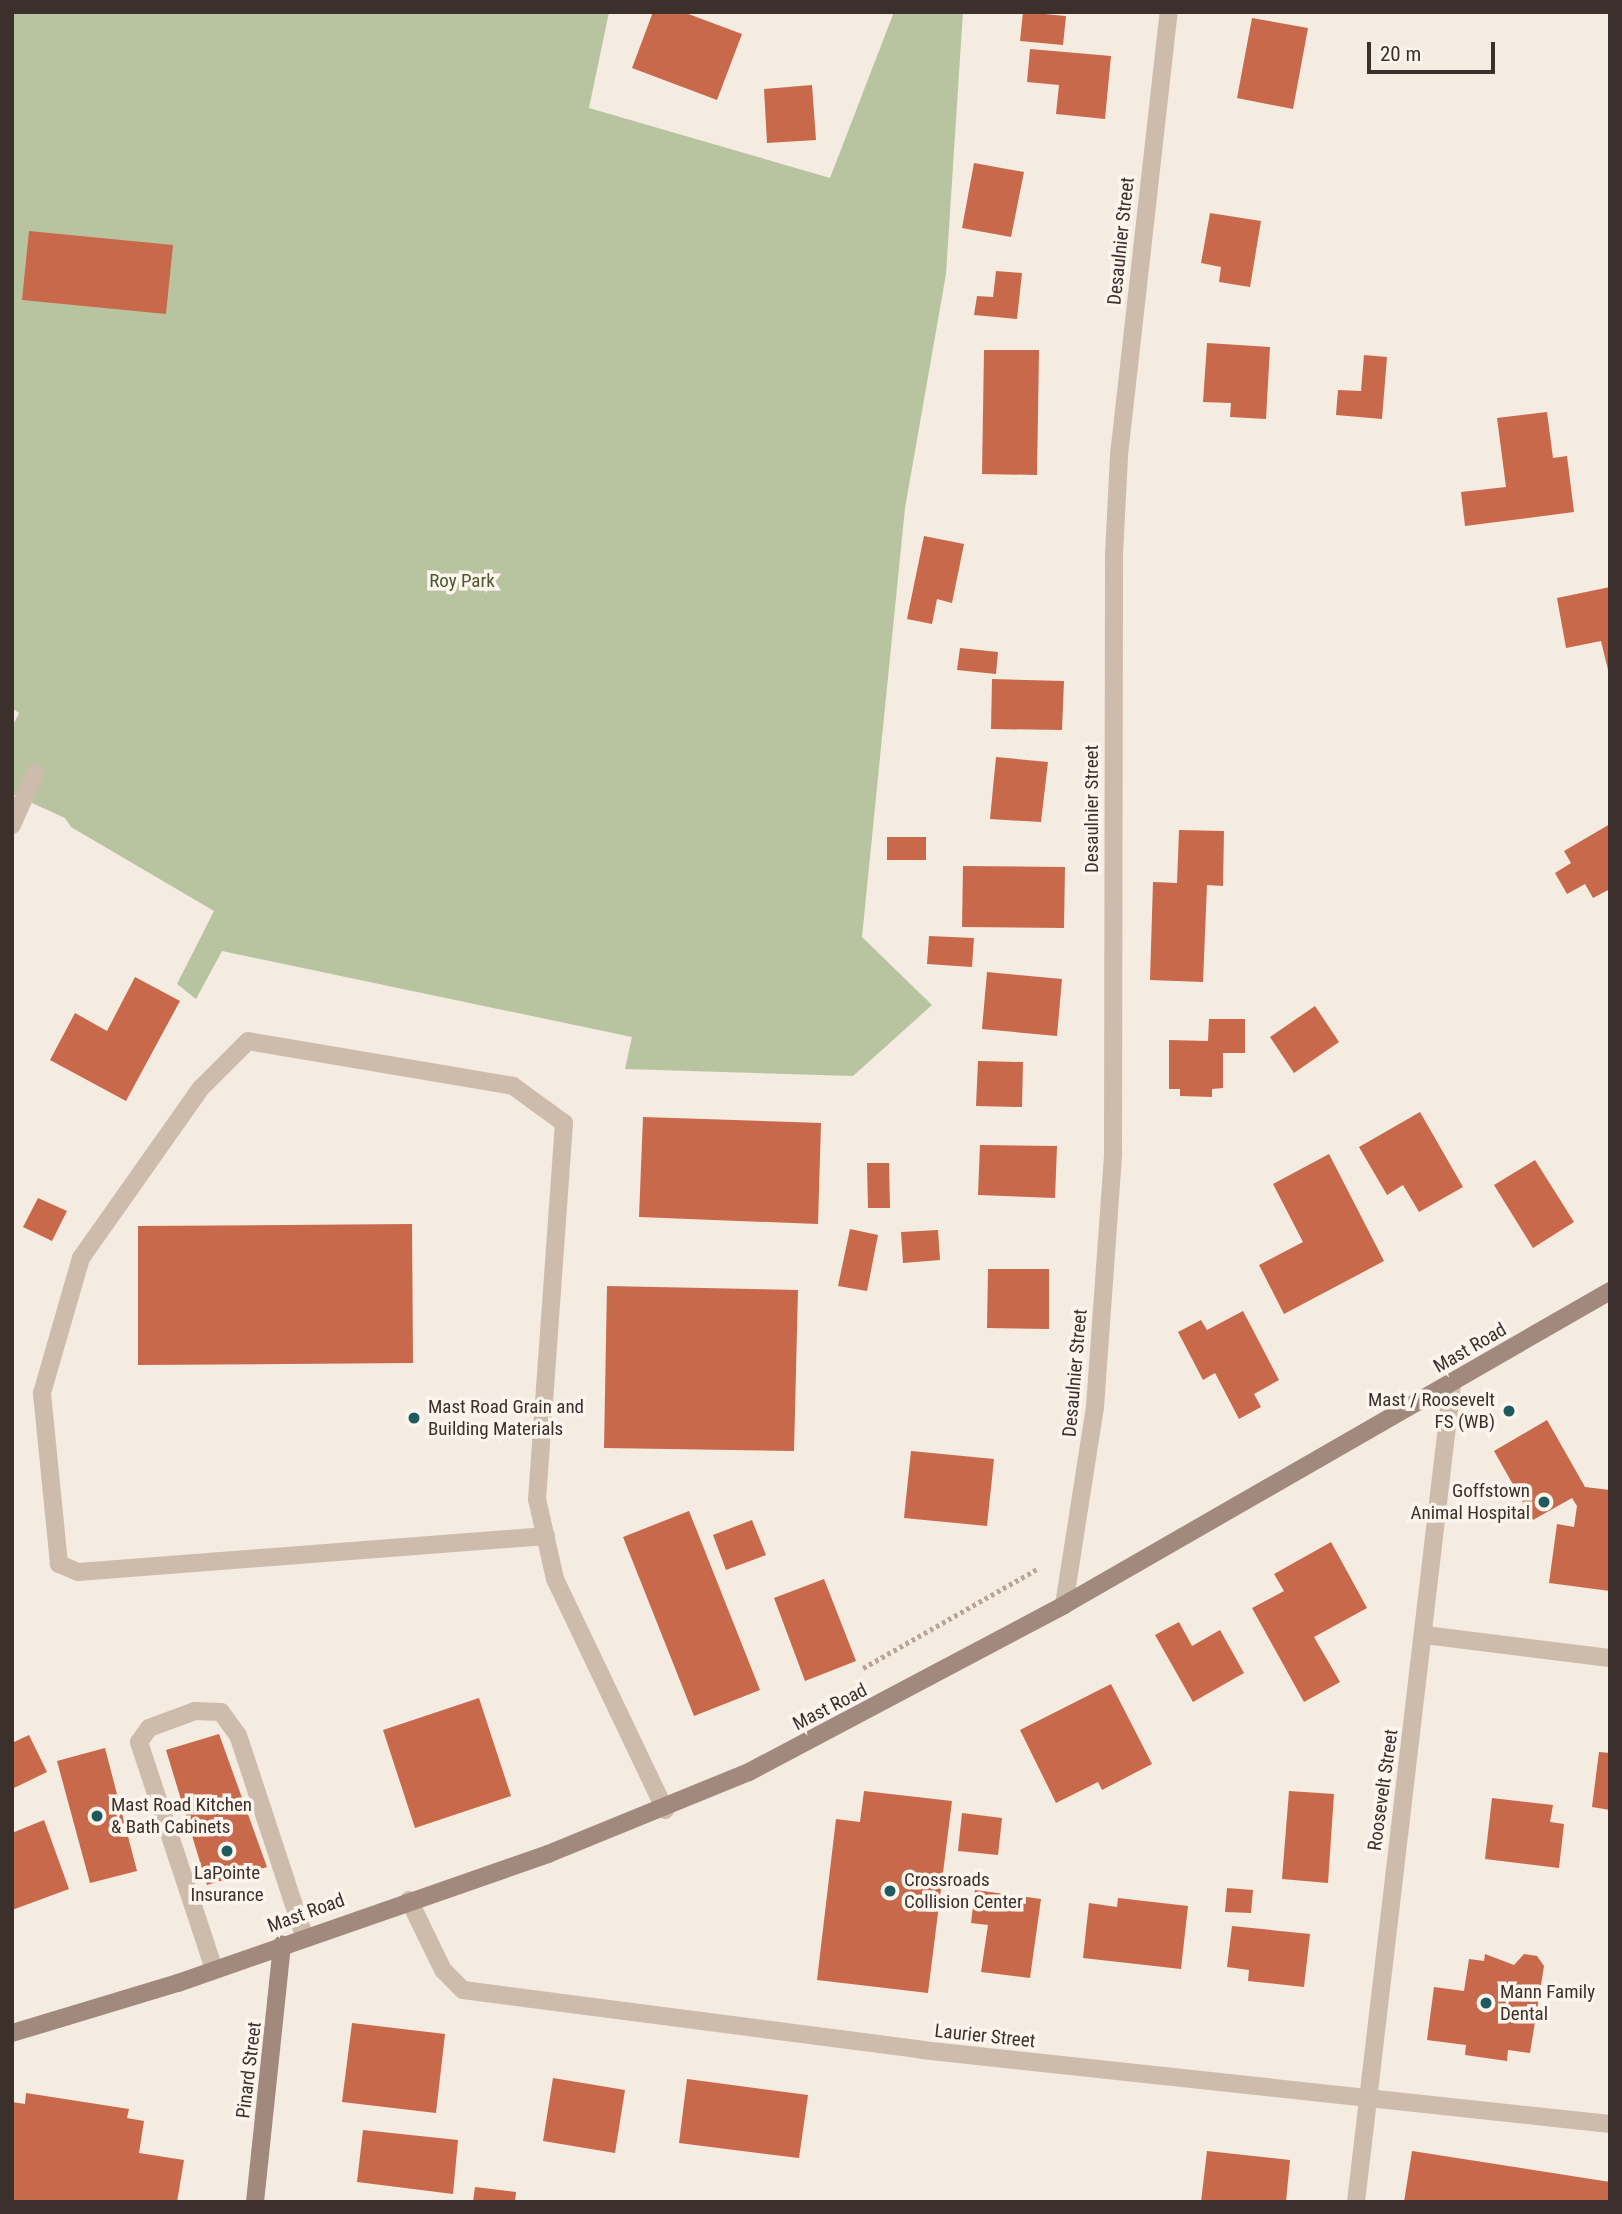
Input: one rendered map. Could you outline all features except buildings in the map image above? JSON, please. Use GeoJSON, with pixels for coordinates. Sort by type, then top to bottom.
{"type":"FeatureCollection","features":[{"type":"Feature","properties":{"kind":"main road","name":"Mast Road"},"geometry":{"type":"LineString","coordinates":[[12,2032],[214,1969],[665,1810],[929,1680],[1610,1291]]}},
{"type":"Feature","properties":{"kind":"main road","name":"Pinard Street"},"geometry":{"type":"LineString","coordinates":[[255,2202],[282,1944]]}},
{"type":"Feature","properties":{"kind":"street","name":"Desaulnier Street"},"geometry":{"type":"LineString","coordinates":[[1064,1605],[1096,1407],[1112,1154],[1114,555],[1119,455],[1169,12]]}},
{"type":"Feature","properties":{"kind":"street"},"geometry":{"type":"LineString","coordinates":[[12,825],[35,773]]}},
{"type":"Feature","properties":{"kind":"street"},"geometry":{"type":"LineString","coordinates":[[546,1536],[78,1572],[59,1564],[42,1393],[80,1258],[201,1088],[248,1041],[513,1086],[564,1123],[537,1499],[546,1536],[555,1579],[665,1810]]}},
{"type":"Feature","properties":{"kind":"street","name":"Roosevelt Street"},"geometry":{"type":"LineString","coordinates":[[1356,2202],[1366,2098],[1425,1635],[1452,1383]]}},
{"type":"Feature","properties":{"kind":"street"},"geometry":{"type":"LineString","coordinates":[[1425,1635],[1610,1658]]}},
{"type":"Feature","properties":{"kind":"street"},"geometry":{"type":"LineString","coordinates":[[214,1969],[139,1742],[149,1728],[195,1711],[221,1712],[239,1735],[304,1936]]}},
{"type":"Feature","properties":{"kind":"street","name":"Laurier Street"},"geometry":{"type":"LineString","coordinates":[[408,1900],[443,1970],[463,1990],[922,2050],[1610,2124]]}},
{"type":"Feature","properties":{"kind":"path"},"geometry":{"type":"LineString","coordinates":[[863,1668],[1037,1569]]}},
{"type":"Feature","properties":{"kind":"green space","name":"Roy Park"},"geometry":{"type":"Polygon","coordinates":[[[12,12],[609,12],[589,108],[830,178],[894,12],[963,12],[946,274],[905,508],[862,937],[932,1005],[853,1076],[625,1069],[632,1037],[222,951],[196,999],[177,984],[214,911],[71,827],[65,818],[12,794],[12,727],[19,713],[12,708],[12,12]]]}},
{"type":"Feature","properties":{"kind":"place","name":"Mast / Roosevelt FS (WB)"},"geometry":{"type":"Point","coordinates":[1509,1411]}},
{"type":"Feature","properties":{"kind":"place","name":"Mast Road Grain and Building Materials"},"geometry":{"type":"Point","coordinates":[414,1418]}},
{"type":"Feature","properties":{"kind":"place","name":"Goffstown Animal Hospital"},"geometry":{"type":"Point","coordinates":[1544,1502]}},
{"type":"Feature","properties":{"kind":"place","name":"Mast Road Kitchen & Bath Cabinets"},"geometry":{"type":"Point","coordinates":[97,1816]}},
{"type":"Feature","properties":{"kind":"place","name":"LaPointe Insurance"},"geometry":{"type":"Point","coordinates":[227,1851]}},
{"type":"Feature","properties":{"kind":"place","name":"Crossroads Collision Center"},"geometry":{"type":"Point","coordinates":[890,1891]}},
{"type":"Feature","properties":{"kind":"place","name":"Mann Family Dental"},"geometry":{"type":"Point","coordinates":[1486,2003]}}]}
